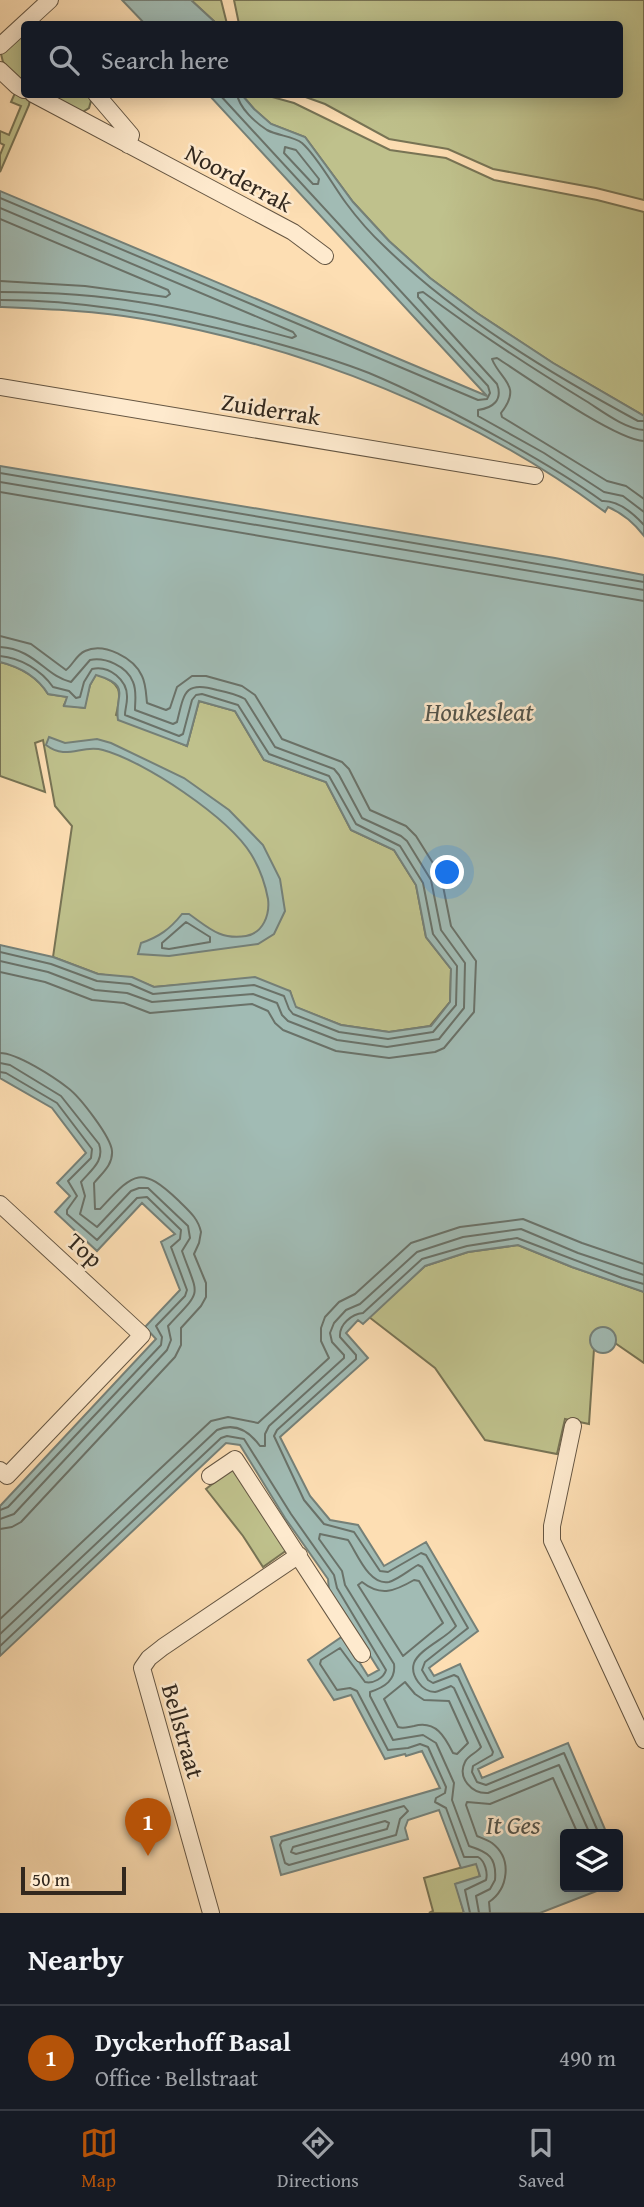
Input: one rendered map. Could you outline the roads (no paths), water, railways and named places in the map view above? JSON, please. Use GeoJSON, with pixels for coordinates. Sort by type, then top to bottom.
{"type":"FeatureCollection","features":[{"type":"Feature","properties":{"kind":"street"},"geometry":{"type":"LineString","coordinates":[[31,21],[50,0]]}},
{"type":"Feature","properties":{"kind":"street"},"geometry":{"type":"LineString","coordinates":[[0,46],[21,29]]}},
{"type":"Feature","properties":{"kind":"street"},"geometry":{"type":"LineString","coordinates":[[0,69],[21,88]]}},
{"type":"Feature","properties":{"kind":"street","name":"Noorderrak"},"geometry":{"type":"LineString","coordinates":[[40,98],[293,232],[325,257]]}},
{"type":"Feature","properties":{"kind":"street"},"geometry":{"type":"LineString","coordinates":[[100,98],[127,127],[131,135],[128,145]]}},
{"type":"Feature","properties":{"kind":"street","name":"Zuiderrak"},"geometry":{"type":"LineString","coordinates":[[0,387],[535,476]]}},
{"type":"Feature","properties":{"kind":"street","name":"Top"},"geometry":{"type":"LineString","coordinates":[[0,1204],[142,1335],[7,1476],[0,1470]]}},
{"type":"Feature","properties":{"kind":"street"},"geometry":{"type":"LineString","coordinates":[[573,1426],[552,1526],[552,1541],[644,1740]]}},
{"type":"Feature","properties":{"kind":"street"},"geometry":{"type":"LineString","coordinates":[[210,1476],[235,1460],[362,1654]]}},
{"type":"Feature","properties":{"kind":"street","name":"Bellstraat"},"geometry":{"type":"LineString","coordinates":[[211,1913],[142,1668],[163,1647],[299,1555]]}},
{"type":"Feature","properties":{"kind":"water"},"geometry":{"type":"Polygon","coordinates":[[[122,0],[191,0],[214,21],[142,21],[122,0]]]}},
{"type":"Feature","properties":{"kind":"water"},"geometry":{"type":"Polygon","coordinates":[[[212,98],[245,98],[271,124],[305,137],[353,202],[389,241],[430,278],[553,363],[644,416],[644,536],[618,512],[608,507],[605,512],[554,476],[500,444],[385,389],[326,366],[204,331],[143,319],[89,312],[0,307],[0,191],[487,396],[212,98]]]}},
{"type":"Feature","properties":{"kind":"water","name":"Houkesleat"},"geometry":{"type":"Polygon","coordinates":[[[0,466],[644,575],[644,1292],[518,1245],[468,1252],[425,1266],[363,1324],[358,1320],[346,1333],[368,1358],[280,1437],[310,1496],[330,1520],[358,1525],[384,1566],[426,1542],[478,1631],[429,1668],[434,1676],[460,1664],[503,1757],[478,1769],[482,1778],[568,1743],[605,1829],[560,1829],[560,1892],[594,1892],[540,1913],[464,1913],[455,1884],[480,1876],[476,1864],[461,1868],[439,1810],[408,1820],[405,1828],[408,1839],[281,1875],[271,1837],[440,1788],[422,1751],[385,1759],[351,1695],[334,1700],[308,1660],[343,1636],[368,1676],[379,1670],[329,1590],[328,1579],[285,1518],[240,1445],[226,1443],[0,1656],[0,1506],[156,1339],[145,1327],[180,1290],[161,1242],[175,1234],[142,1203],[97,1251],[55,1212],[70,1196],[57,1183],[86,1153],[52,1108],[0,1078],[0,945],[53,957],[98,974],[132,977],[154,987],[255,977],[290,991],[296,1007],[341,1025],[389,1032],[431,1026],[450,1002],[451,969],[426,937],[416,885],[394,850],[351,830],[326,782],[264,760],[235,711],[199,701],[187,746],[118,720],[118,687],[107,679],[96,675],[90,685],[85,708],[64,706],[67,697],[48,694],[39,682],[27,673],[0,662],[0,466]]]}},
{"type":"Feature","properties":{"kind":"water"},"geometry":{"type":"Polygon","coordinates":[[[49,737],[65,743],[97,739],[111,743],[184,778],[229,810],[263,845],[280,879],[285,911],[274,934],[258,944],[169,956],[138,954],[141,943],[164,932],[182,914],[189,914],[215,932],[229,936],[246,936],[257,931],[264,922],[268,905],[259,870],[240,839],[205,808],[162,778],[103,750],[54,750],[46,745],[49,737]]]}},
{"type":"Feature","properties":{"kind":"water"},"geometry":{"type":"Polygon","coordinates":[[[603,1327],[612,1331],[616,1340],[612,1349],[603,1353],[594,1349],[590,1340],[594,1331],[603,1327]]]}},
{"type":"Feature","properties":{"kind":"place","name":"Dyckerhoff Basal"},"geometry":{"type":"Point","coordinates":[148,1856]}},
{"type":"Feature","properties":{"kind":"water label","name":"It Ges"},"geometry":{"type":"Point","coordinates":[513,1824]}}]}
